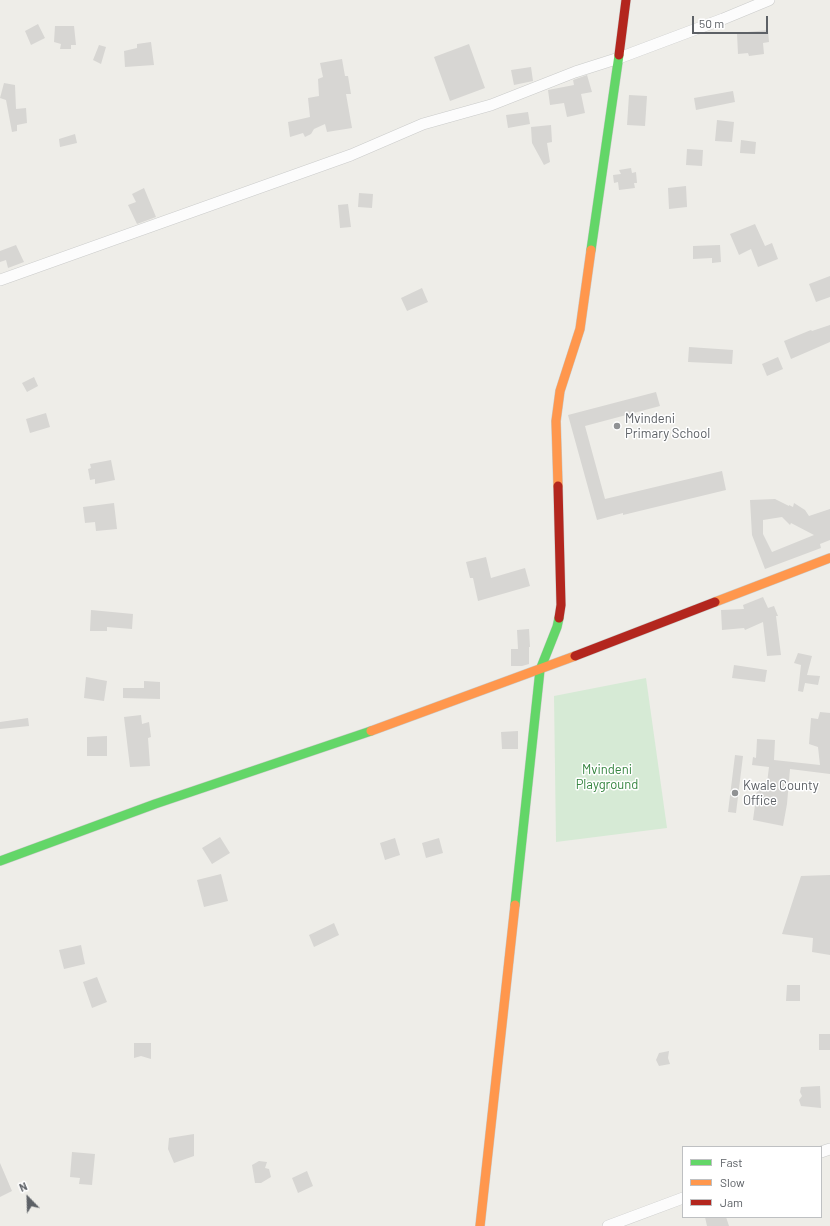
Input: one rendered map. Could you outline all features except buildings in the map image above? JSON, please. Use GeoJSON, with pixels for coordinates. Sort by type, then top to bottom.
{"type":"FeatureCollection","features":[{"type":"Feature","properties":{"kind":"street"},"geometry":{"type":"LineString","coordinates":[[480,1226],[540,670],[557,627],[562,604],[556,421],[560,391],[580,329],[626,0]]}},
{"type":"Feature","properties":{"kind":"street"},"geometry":{"type":"LineString","coordinates":[[0,280],[351,155],[423,124],[491,105],[575,72],[619,58],[723,19],[769,0]]}},
{"type":"Feature","properties":{"kind":"street"},"geometry":{"type":"LineString","coordinates":[[0,861],[155,804],[328,746],[540,670],[830,558]]}},
{"type":"Feature","properties":{"kind":"street"},"geometry":{"type":"LineString","coordinates":[[608,1226],[682,1198]]}},
{"type":"Feature","properties":{"kind":"green space","name":"Mvindeni Playground"},"geometry":{"type":"Polygon","coordinates":[[[646,678],[667,828],[556,842],[554,696],[646,678]]]}},
{"type":"Feature","properties":{"kind":"traffic: fast"},"geometry":{"type":"LineString","coordinates":[[591,250],[619,55]]}},
{"type":"Feature","properties":{"kind":"traffic: fast"},"geometry":{"type":"LineString","coordinates":[[515,905],[540,670],[557,627],[559,618]]}},
{"type":"Feature","properties":{"kind":"traffic: fast"},"geometry":{"type":"LineString","coordinates":[[0,861],[155,804],[371,731]]}},
{"type":"Feature","properties":{"kind":"traffic: slow"},"geometry":{"type":"LineString","coordinates":[[558,486],[556,421],[560,391],[580,329],[591,250]]}},
{"type":"Feature","properties":{"kind":"traffic: slow"},"geometry":{"type":"LineString","coordinates":[[715,602],[830,558]]}},
{"type":"Feature","properties":{"kind":"traffic: slow"},"geometry":{"type":"LineString","coordinates":[[371,731],[575,656]]}},
{"type":"Feature","properties":{"kind":"traffic: slow"},"geometry":{"type":"LineString","coordinates":[[480,1226],[515,905]]}},
{"type":"Feature","properties":{"kind":"traffic: jam"},"geometry":{"type":"LineString","coordinates":[[619,55],[626,0]]}},
{"type":"Feature","properties":{"kind":"traffic: jam"},"geometry":{"type":"LineString","coordinates":[[558,486],[561,605],[559,618]]}},
{"type":"Feature","properties":{"kind":"traffic: jam"},"geometry":{"type":"LineString","coordinates":[[575,656],[715,602]]}},
{"type":"Feature","properties":{"kind":"place","name":"Mvindeni Primary School"},"geometry":{"type":"Point","coordinates":[617,426]}},
{"type":"Feature","properties":{"kind":"place","name":"Kwale County Office"},"geometry":{"type":"Point","coordinates":[735,793]}}]}
